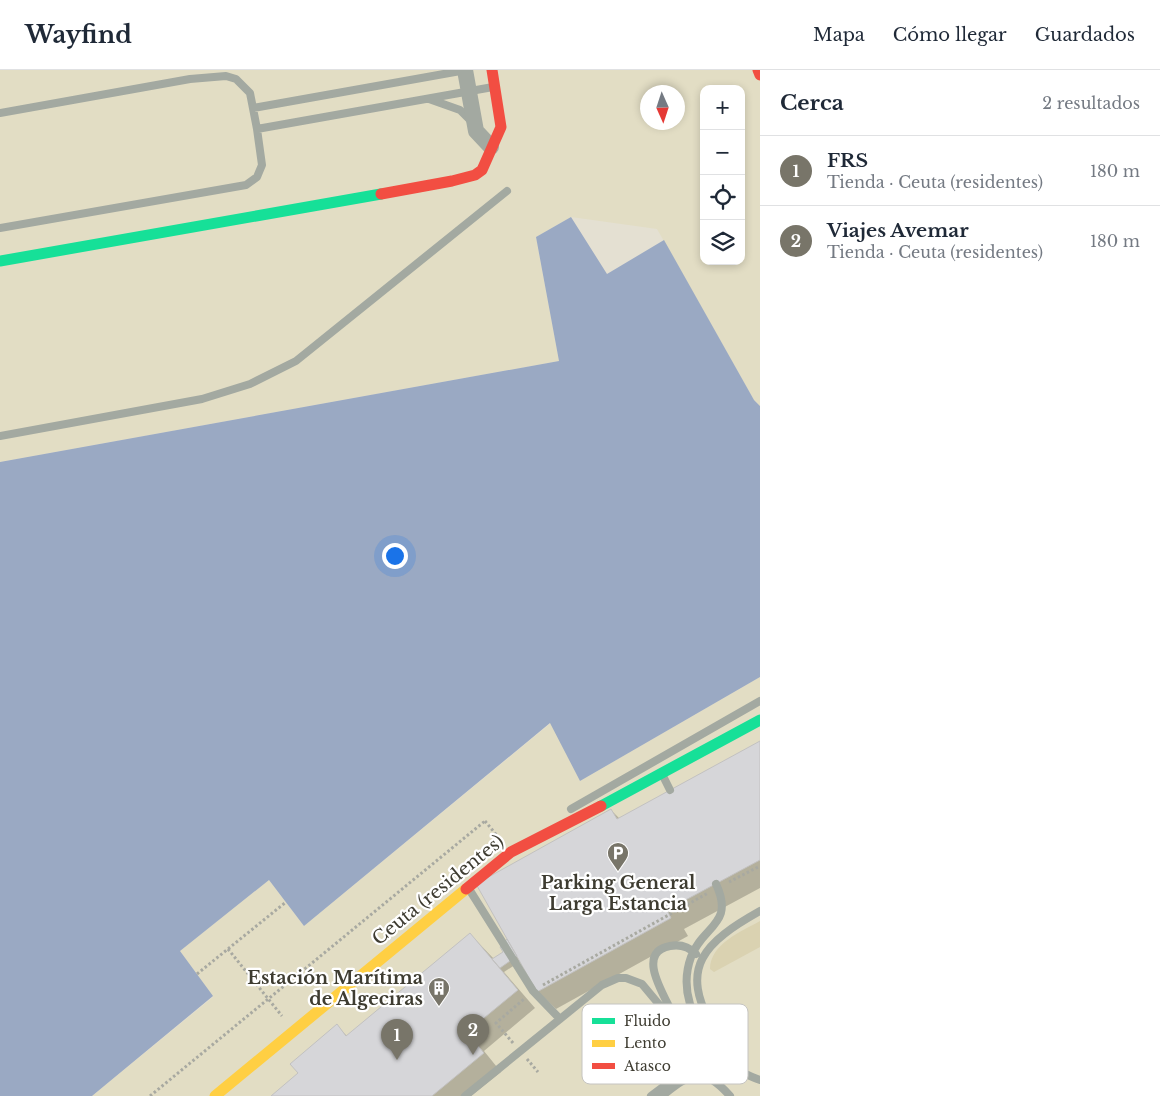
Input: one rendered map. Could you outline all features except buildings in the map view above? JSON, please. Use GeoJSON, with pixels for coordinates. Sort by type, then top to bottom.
{"type":"FeatureCollection","features":[{"type":"Feature","properties":{"kind":"street"},"geometry":{"type":"LineString","coordinates":[[466,70],[476,131],[491,147]]}},
{"type":"Feature","properties":{"kind":"street"},"geometry":{"type":"LineString","coordinates":[[0,261],[452,181],[475,175],[487,163],[491,147],[501,127],[492,70]]}},
{"type":"Feature","properties":{"kind":"street"},"geometry":{"type":"LineString","coordinates":[[758,70],[760,75]]}},
{"type":"Feature","properties":{"kind":"street","name":"Ceuta (residentes)"},"geometry":{"type":"LineString","coordinates":[[215,1096],[511,852],[662,774],[760,720]]}},
{"type":"Feature","properties":{"kind":"lane"},"geometry":{"type":"LineString","coordinates":[[424,78],[438,70]]}},
{"type":"Feature","properties":{"kind":"lane"},"geometry":{"type":"LineString","coordinates":[[253,108],[466,70]]}},
{"type":"Feature","properties":{"kind":"lane"},"geometry":{"type":"LineString","coordinates":[[0,113],[190,79],[226,76],[244,85],[250,93],[262,164],[257,178],[246,185],[0,228]]}},
{"type":"Feature","properties":{"kind":"lane"},"geometry":{"type":"LineString","coordinates":[[256,129],[494,87]]}},
{"type":"Feature","properties":{"kind":"lane"},"geometry":{"type":"LineString","coordinates":[[427,99],[460,110],[470,119],[476,131]]}},
{"type":"Feature","properties":{"kind":"lane"},"geometry":{"type":"LineString","coordinates":[[0,436],[202,399],[250,384],[296,361],[507,191]]}},
{"type":"Feature","properties":{"kind":"lane"},"geometry":{"type":"LineString","coordinates":[[567,811],[760,701]]}},
{"type":"Feature","properties":{"kind":"lane"},"geometry":{"type":"LineString","coordinates":[[662,774],[670,790]]}},
{"type":"Feature","properties":{"kind":"lane"},"geometry":{"type":"LineString","coordinates":[[511,852],[526,835],[534,830]]}},
{"type":"Feature","properties":{"kind":"lane"},"geometry":{"type":"LineString","coordinates":[[689,1004],[688,970],[694,952],[722,913],[722,905],[716,886]]}},
{"type":"Feature","properties":{"kind":"lane"},"geometry":{"type":"LineString","coordinates":[[468,887],[533,991],[560,1019]]}},
{"type":"Feature","properties":{"kind":"lane"},"geometry":{"type":"LineString","coordinates":[[702,1004],[696,976],[700,962],[718,939],[733,926],[760,911]]}},
{"type":"Feature","properties":{"kind":"lane"},"geometry":{"type":"LineString","coordinates":[[668,1004],[654,972],[653,959],[658,952],[666,947],[677,945],[694,952],[700,962]]}},
{"type":"Feature","properties":{"kind":"lane"},"geometry":{"type":"LineString","coordinates":[[465,1096],[602,985],[618,978],[626,978],[642,984],[659,1004]]}},
{"type":"Feature","properties":{"kind":"lane"},"geometry":{"type":"LineString","coordinates":[[748,1073],[760,1080]]}},
{"type":"Feature","properties":{"kind":"lane"},"geometry":{"type":"LineString","coordinates":[[651,1096],[667,1084]]}},
{"type":"Feature","properties":{"kind":"lane"},"geometry":{"type":"LineString","coordinates":[[662,1096],[677,1084]]}},
{"type":"Feature","properties":{"kind":"lane"},"geometry":{"type":"LineString","coordinates":[[720,1084],[730,1096]]}},
{"type":"Feature","properties":{"kind":"path"},"geometry":{"type":"LineString","coordinates":[[150,1096],[485,821]]}},
{"type":"Feature","properties":{"kind":"path"},"geometry":{"type":"LineString","coordinates":[[538,1072],[496,1023],[533,991],[716,886],[760,866]]}},
{"type":"Feature","properties":{"kind":"path"},"geometry":{"type":"LineString","coordinates":[[197,974],[286,902]]}},
{"type":"Feature","properties":{"kind":"shaded area"},"geometry":{"type":"Polygon","coordinates":[[[0,70],[760,70],[760,406],[754,400],[657,229],[571,217],[536,237],[559,361],[0,462],[0,70]]]}},
{"type":"Feature","properties":{"kind":"shaded area"},"geometry":{"type":"Polygon","coordinates":[[[760,677],[760,1096],[92,1096],[213,997],[180,951],[269,880],[304,926],[551,723],[580,781],[760,677]]]}},
{"type":"Feature","properties":{"kind":"shaded area"},"geometry":{"type":"Polygon","coordinates":[[[760,921],[760,947],[714,972],[710,969],[711,960],[721,945],[736,934],[760,921]]]}},
{"type":"Feature","properties":{"kind":"water"},"geometry":{"type":"Polygon","coordinates":[[[571,217],[607,274],[664,240],[754,400],[760,406],[760,677],[580,781],[550,723],[304,926],[269,880],[180,951],[213,996],[92,1096],[0,1096],[0,462],[559,361],[536,237],[571,217]]]}},
{"type":"Feature","properties":{"kind":"traffic: fast"},"geometry":{"type":"LineString","coordinates":[[0,261],[381,194]]}},
{"type":"Feature","properties":{"kind":"traffic: fast"},"geometry":{"type":"LineString","coordinates":[[601,806],[760,720]]}},
{"type":"Feature","properties":{"kind":"traffic: slow"},"geometry":{"type":"LineString","coordinates":[[215,1096],[466,889]]}},
{"type":"Feature","properties":{"kind":"traffic: jam"},"geometry":{"type":"LineString","coordinates":[[381,194],[452,181],[475,175],[482,170],[501,127],[492,70]]}},
{"type":"Feature","properties":{"kind":"traffic: jam"},"geometry":{"type":"LineString","coordinates":[[758,70],[760,75]]}},
{"type":"Feature","properties":{"kind":"traffic: jam"},"geometry":{"type":"LineString","coordinates":[[466,889],[511,852],[601,806]]}},
{"type":"Feature","properties":{"kind":"place","name":"Parking General Larga Estancia"},"geometry":{"type":"Point","coordinates":[618,872]}},
{"type":"Feature","properties":{"kind":"place","name":"Estación Marítima de Algeciras"},"geometry":{"type":"Point","coordinates":[439,1007]}},
{"type":"Feature","properties":{"kind":"place","name":"Viajes Avemar"},"geometry":{"type":"Point","coordinates":[473,1055]}},
{"type":"Feature","properties":{"kind":"place","name":"FRS"},"geometry":{"type":"Point","coordinates":[397,1060]}}]}
